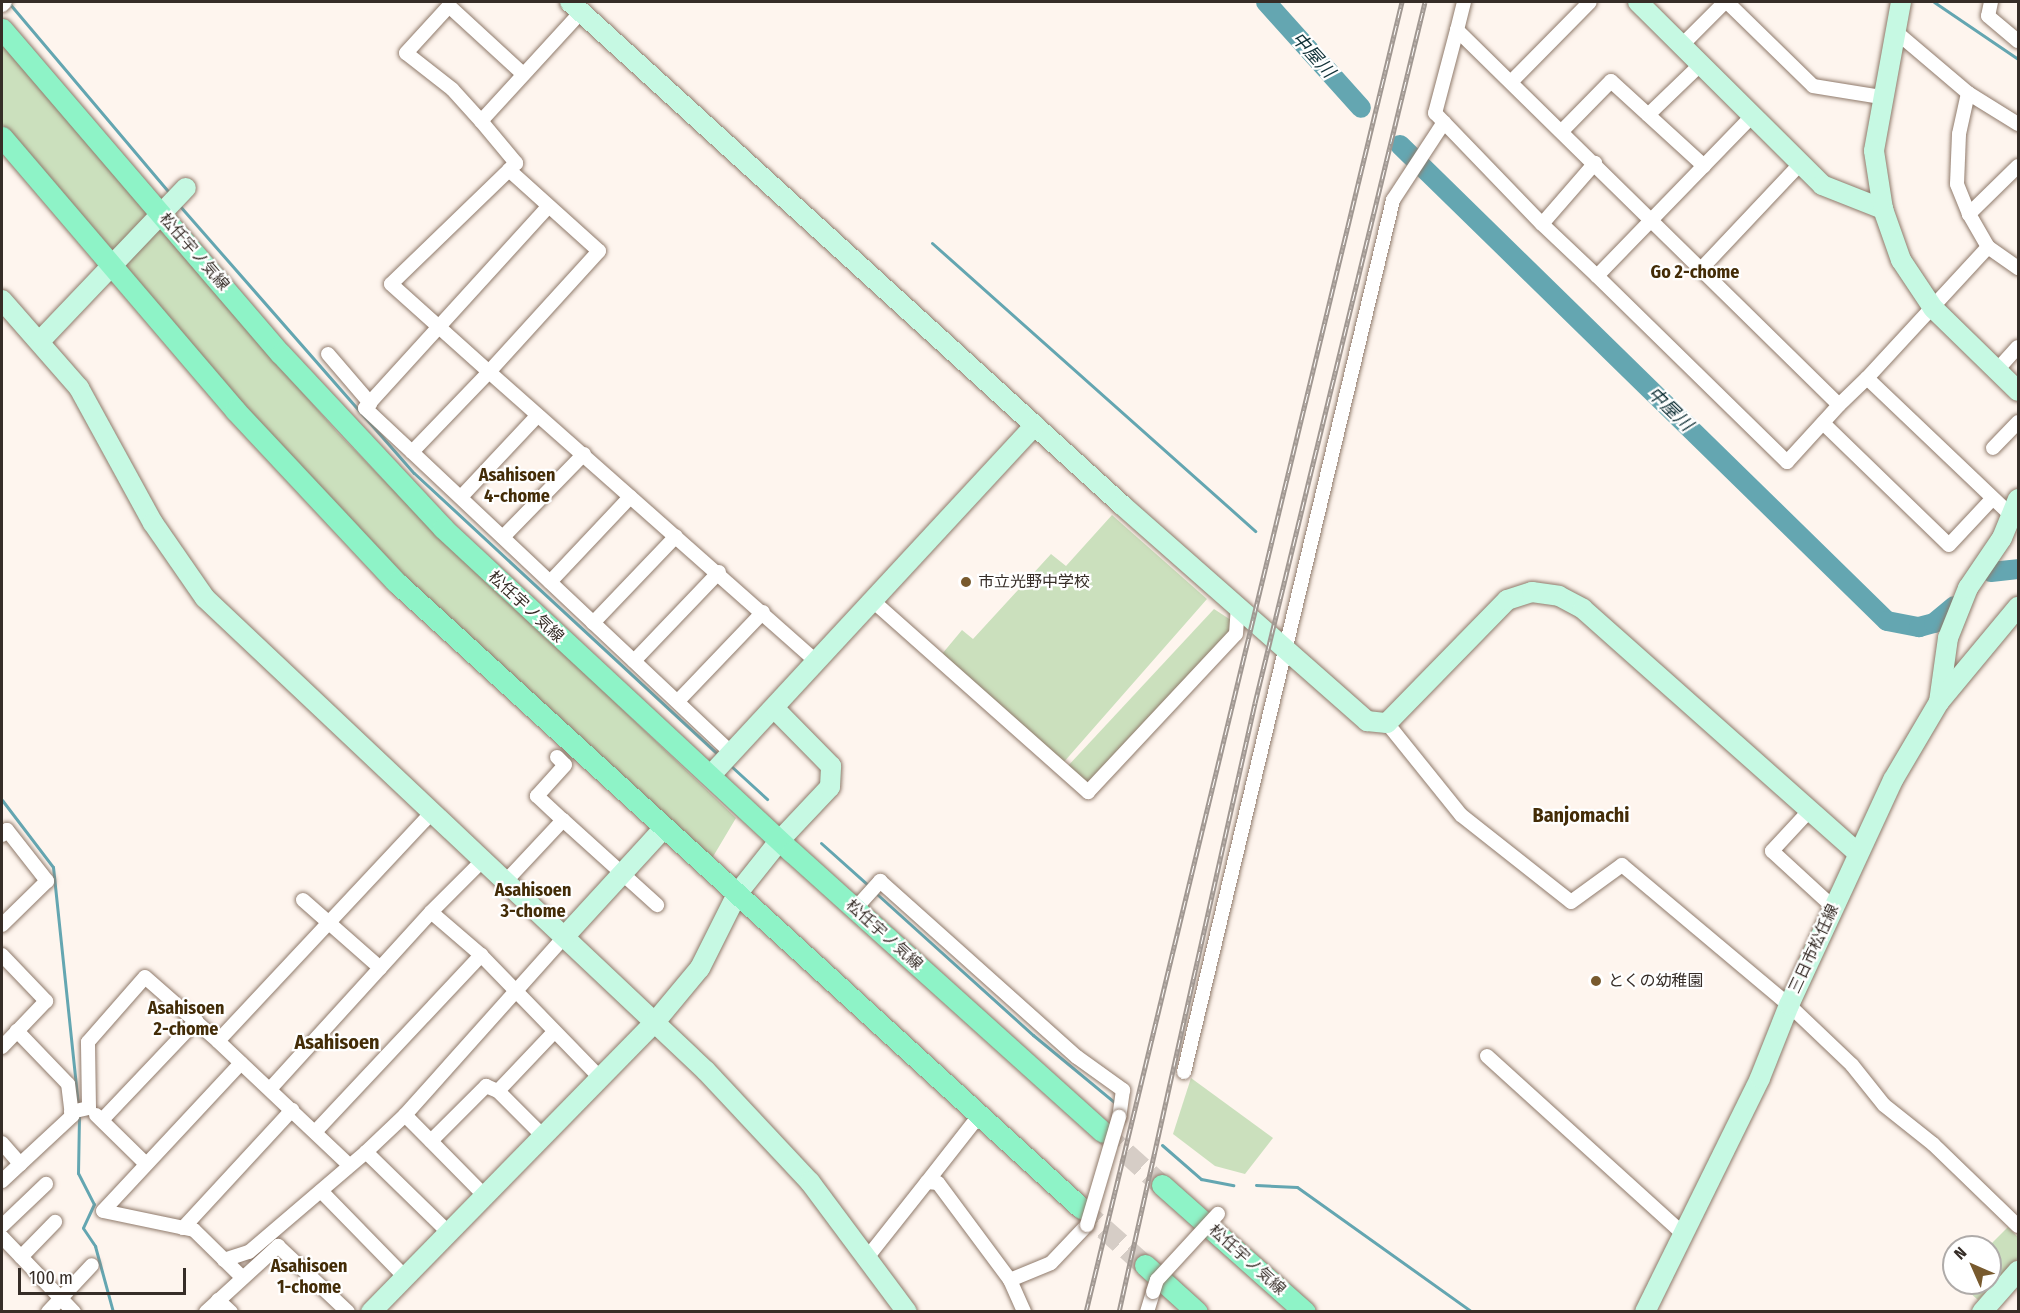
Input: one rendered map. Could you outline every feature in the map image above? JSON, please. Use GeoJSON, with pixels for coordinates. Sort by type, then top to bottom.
{"type":"FeatureCollection","features":[{"type":"Feature","properties":{"kind":"main road","name":"松任宇ノ気線"},"geometry":{"type":"LineString","coordinates":[[2,29],[175,201],[386,470],[513,595],[855,909],[1103,1132]]}},
{"type":"Feature","properties":{"kind":"main road"},"geometry":{"type":"LineString","coordinates":[[2,137],[235,410],[363,548],[464,647],[737,894],[1084,1217]]}},
{"type":"Feature","properties":{"kind":"main road","name":"松任宇ノ気線"},"geometry":{"type":"LineString","coordinates":[[1162,1185],[1305,1311]]}},
{"type":"Feature","properties":{"kind":"main road"},"geometry":{"type":"LineString","coordinates":[[1144,1265],[1197,1311]]}},
{"type":"Feature","properties":{"kind":"street"},"geometry":{"type":"LineString","coordinates":[[2,5],[5,2]]}},
{"type":"Feature","properties":{"kind":"street"},"geometry":{"type":"LineString","coordinates":[[1464,2],[1435,113],[1542,224],[1787,462],[1988,247]]}},
{"type":"Feature","properties":{"kind":"street"},"geometry":{"type":"LineString","coordinates":[[1511,82],[1590,2]]}},
{"type":"Feature","properties":{"kind":"street"},"geometry":{"type":"LineString","coordinates":[[1638,2],[1751,117],[1822,185],[1883,209]]}},
{"type":"Feature","properties":{"kind":"street"},"geometry":{"type":"LineString","coordinates":[[1681,46],[1726,2],[1813,86],[1881,97]]}},
{"type":"Feature","properties":{"kind":"street"},"geometry":{"type":"LineString","coordinates":[[1901,2],[1881,97],[1874,151],[1883,209],[1901,260],[1933,308],[2019,391]]}},
{"type":"Feature","properties":{"kind":"street"},"geometry":{"type":"LineString","coordinates":[[1991,2],[1988,16],[2019,41]]}},
{"type":"Feature","properties":{"kind":"street"},"geometry":{"type":"LineString","coordinates":[[523,74],[448,6],[406,53],[452,89],[516,163],[391,284],[817,662]]}},
{"type":"Feature","properties":{"kind":"street"},"geometry":{"type":"LineString","coordinates":[[481,121],[523,74],[575,7],[1035,425],[1367,721],[1387,723],[1461,815],[1571,902],[1622,865],[1789,1005],[1852,1065],[1884,1105],[1933,1144],[2019,1226]]}},
{"type":"Feature","properties":{"kind":"street"},"geometry":{"type":"LineString","coordinates":[[1457,30],[1654,220],[1839,405]]}},
{"type":"Feature","properties":{"kind":"street"},"geometry":{"type":"LineString","coordinates":[[1895,31],[1968,93],[2019,124]]}},
{"type":"Feature","properties":{"kind":"street"},"geometry":{"type":"LineString","coordinates":[[1648,115],[1700,65]]}},
{"type":"Feature","properties":{"kind":"street"},"geometry":{"type":"LineString","coordinates":[[1562,131],[1611,81],[1704,166]]}},
{"type":"Feature","properties":{"kind":"street"},"geometry":{"type":"LineString","coordinates":[[1968,93],[1959,134],[1957,184],[1969,214],[1988,247],[2019,268]]}},
{"type":"Feature","properties":{"kind":"street"},"geometry":{"type":"LineString","coordinates":[[1597,276],[1654,220],[1751,117]]}},
{"type":"Feature","properties":{"kind":"street"},"geometry":{"type":"LineString","coordinates":[[1184,1072],[1393,200],[1444,122]]}},
{"type":"Feature","properties":{"kind":"street"},"geometry":{"type":"LineString","coordinates":[[1542,224],[1595,163]]}},
{"type":"Feature","properties":{"kind":"street"},"geometry":{"type":"LineString","coordinates":[[1702,268],[1800,164]]}},
{"type":"Feature","properties":{"kind":"street"},"geometry":{"type":"LineString","coordinates":[[1969,214],[2019,166]]}},
{"type":"Feature","properties":{"kind":"street"},"geometry":{"type":"LineString","coordinates":[[412,452],[489,372],[599,251],[509,170]]}},
{"type":"Feature","properties":{"kind":"street"},"geometry":{"type":"LineString","coordinates":[[41,340],[175,201]]}},
{"type":"Feature","properties":{"kind":"street"},"geometry":{"type":"LineString","coordinates":[[548,207],[365,408],[733,754]]}},
{"type":"Feature","properties":{"kind":"street"},"geometry":{"type":"LineString","coordinates":[[2,300],[41,340],[79,388],[153,523],[205,598],[655,1022],[810,1182],[907,1311]]}},
{"type":"Feature","properties":{"kind":"street"},"geometry":{"type":"LineString","coordinates":[[1997,370],[2019,347]]}},
{"type":"Feature","properties":{"kind":"street"},"geometry":{"type":"LineString","coordinates":[[328,354],[370,403]]}},
{"type":"Feature","properties":{"kind":"street"},"geometry":{"type":"LineString","coordinates":[[1867,378],[1993,498],[2014,507],[2002,538],[1968,588],[1948,639],[1939,702]]}},
{"type":"Feature","properties":{"kind":"street"},"geometry":{"type":"LineString","coordinates":[[461,497],[538,415]]}},
{"type":"Feature","properties":{"kind":"street"},"geometry":{"type":"LineString","coordinates":[[1993,448],[2019,422]]}},
{"type":"Feature","properties":{"kind":"street"},"geometry":{"type":"LineString","coordinates":[[1823,423],[1949,545],[1993,498]]}},
{"type":"Feature","properties":{"kind":"street"},"geometry":{"type":"LineString","coordinates":[[710,776],[733,754],[1035,425]]}},
{"type":"Feature","properties":{"kind":"street"},"geometry":{"type":"LineString","coordinates":[[504,537],[584,454]]}},
{"type":"Feature","properties":{"kind":"street"},"geometry":{"type":"LineString","coordinates":[[550,582],[630,497]]}},
{"type":"Feature","properties":{"kind":"street"},"geometry":{"type":"LineString","coordinates":[[593,623],[676,536]]}},
{"type":"Feature","properties":{"kind":"street"},"geometry":{"type":"LineString","coordinates":[[634,661],[718,572]]}},
{"type":"Feature","properties":{"kind":"street"},"geometry":{"type":"LineString","coordinates":[[1387,723],[1507,600],[1532,592],[1559,596],[1582,609],[1858,853]]}},
{"type":"Feature","properties":{"kind":"street"},"geometry":{"type":"LineString","coordinates":[[873,602],[1088,792],[1236,634],[1238,606]]}},
{"type":"Feature","properties":{"kind":"street"},"geometry":{"type":"LineString","coordinates":[[678,701],[763,612]]}},
{"type":"Feature","properties":{"kind":"street","name":"三日市松任線"},"geometry":{"type":"LineString","coordinates":[[1645,1311],[1760,1078],[1789,1005],[1893,780],[1939,702],[2017,613]]}},
{"type":"Feature","properties":{"kind":"street"},"geometry":{"type":"LineString","coordinates":[[371,1311],[655,1022],[700,968],[737,894],[780,840],[830,787],[831,766],[774,708]]}},
{"type":"Feature","properties":{"kind":"street"},"geometry":{"type":"LineString","coordinates":[[557,757],[565,765],[537,796],[624,872],[657,906]]}},
{"type":"Feature","properties":{"kind":"street"},"geometry":{"type":"LineString","coordinates":[[1810,810],[1772,851],[1833,908]]}},
{"type":"Feature","properties":{"kind":"street"},"geometry":{"type":"LineString","coordinates":[[218,1041],[431,813]]}},
{"type":"Feature","properties":{"kind":"street"},"geometry":{"type":"LineString","coordinates":[[505,882],[563,820]]}},
{"type":"Feature","properties":{"kind":"street"},"geometry":{"type":"LineString","coordinates":[[224,1260],[249,1252],[366,1152],[405,1114],[664,828]]}},
{"type":"Feature","properties":{"kind":"street"},"geometry":{"type":"LineString","coordinates":[[2,835],[7,830],[47,880],[2,925]]}},
{"type":"Feature","properties":{"kind":"street"},"geometry":{"type":"LineString","coordinates":[[270,1089],[431,912],[482,861]]}},
{"type":"Feature","properties":{"kind":"street"},"geometry":{"type":"LineString","coordinates":[[855,909],[880,880],[1077,1057],[1123,1090],[1119,1117],[1084,1217],[1051,1263],[1010,1280]]}},
{"type":"Feature","properties":{"kind":"street"},"geometry":{"type":"LineString","coordinates":[[303,900],[380,968]]}},
{"type":"Feature","properties":{"kind":"street"},"geometry":{"type":"LineString","coordinates":[[431,912],[481,955],[601,1079]]}},
{"type":"Feature","properties":{"kind":"street"},"geometry":{"type":"LineString","coordinates":[[315,1132],[481,955]]}},
{"type":"Feature","properties":{"kind":"street"},"geometry":{"type":"LineString","coordinates":[[2,958],[46,1001],[2,1047]]}},
{"type":"Feature","properties":{"kind":"street"},"geometry":{"type":"LineString","coordinates":[[2,1180],[80,1110],[88,1042],[145,977],[218,1041],[349,1165]]}},
{"type":"Feature","properties":{"kind":"street"},"geometry":{"type":"LineString","coordinates":[[102,1120],[196,1022]]}},
{"type":"Feature","properties":{"kind":"street"},"geometry":{"type":"LineString","coordinates":[[17,1031],[68,1084],[80,1110],[102,1120],[147,1164]]}},
{"type":"Feature","properties":{"kind":"street"},"geometry":{"type":"LineString","coordinates":[[498,1091],[554,1032]]}},
{"type":"Feature","properties":{"kind":"street"},"geometry":{"type":"LineString","coordinates":[[1487,1056],[1683,1234]]}},
{"type":"Feature","properties":{"kind":"street"},"geometry":{"type":"LineString","coordinates":[[241,1063],[103,1211],[194,1230],[242,1277]]}},
{"type":"Feature","properties":{"kind":"street"},"geometry":{"type":"LineString","coordinates":[[431,1141],[486,1086],[498,1091],[544,1137]]}},
{"type":"Feature","properties":{"kind":"street"},"geometry":{"type":"LineString","coordinates":[[183,1228],[292,1110]]}},
{"type":"Feature","properties":{"kind":"street"},"geometry":{"type":"LineString","coordinates":[[405,1114],[485,1196]]}},
{"type":"Feature","properties":{"kind":"street"},"geometry":{"type":"LineString","coordinates":[[866,1259],[978,1117]]}},
{"type":"Feature","properties":{"kind":"street"},"geometry":{"type":"LineString","coordinates":[[2,1143],[20,1164]]}},
{"type":"Feature","properties":{"kind":"street"},"geometry":{"type":"LineString","coordinates":[[366,1152],[449,1233]]}},
{"type":"Feature","properties":{"kind":"street"},"geometry":{"type":"LineString","coordinates":[[927,1182],[938,1183],[1010,1280],[1024,1311]]}},
{"type":"Feature","properties":{"kind":"street"},"geometry":{"type":"LineString","coordinates":[[2,1226],[46,1184]]}},
{"type":"Feature","properties":{"kind":"street"},"geometry":{"type":"LineString","coordinates":[[321,1191],[405,1277]]}},
{"type":"Feature","properties":{"kind":"street"},"geometry":{"type":"LineString","coordinates":[[1147,1311],[1157,1280],[1218,1214]]}},
{"type":"Feature","properties":{"kind":"street"},"geometry":{"type":"LineString","coordinates":[[21,1257],[55,1222]]}},
{"type":"Feature","properties":{"kind":"street"},"geometry":{"type":"LineString","coordinates":[[2,1237],[74,1311]]}},
{"type":"Feature","properties":{"kind":"street"},"geometry":{"type":"LineString","coordinates":[[206,1311],[278,1246],[348,1311]]}},
{"type":"Feature","properties":{"kind":"street"},"geometry":{"type":"LineString","coordinates":[[48,1311],[62,1299],[92,1265]]}},
{"type":"Feature","properties":{"kind":"street"},"geometry":{"type":"LineString","coordinates":[[1982,1311],[2019,1270]]}},
{"type":"Feature","properties":{"kind":"street"},"geometry":{"type":"LineString","coordinates":[[218,1300],[231,1311]]}},
{"type":"Feature","properties":{"kind":"green space"},"geometry":{"type":"Polygon","coordinates":[[[2,43],[150,215],[114,254],[2,124],[2,43]]]}},
{"type":"Feature","properties":{"kind":"green space"},"geometry":{"type":"Polygon","coordinates":[[[159,228],[337,432],[403,500],[736,818],[711,860],[395,568],[242,406],[124,266],[159,228]]]}},
{"type":"Feature","properties":{"kind":"green space"},"geometry":{"type":"Polygon","coordinates":[[[1112,515],[1207,599],[1063,763],[942,654],[962,630],[973,639],[1051,554],[1066,566],[1112,515]]]}},
{"type":"Feature","properties":{"kind":"green space"},"geometry":{"type":"Polygon","coordinates":[[[1214,609],[1234,622],[1229,634],[1085,787],[1066,768],[1214,609]]]}},
{"type":"Feature","properties":{"kind":"green space"},"geometry":{"type":"Polygon","coordinates":[[[1191,1078],[1273,1138],[1245,1174],[1215,1166],[1173,1134],[1191,1078]]]}},
{"type":"Feature","properties":{"kind":"green space"},"geometry":{"type":"Polygon","coordinates":[[[2008,1227],[2018,1237],[2018,1258],[2002,1275],[2002,1235],[2000,1235],[2008,1227]]]}},
{"type":"Feature","properties":{"kind":"green space"},"geometry":{"type":"Polygon","coordinates":[[[1972,1295],[1983,1295],[1978,1300],[1972,1295]]]}},
{"type":"Feature","properties":{"kind":"waterway","name":"中屋川"},"geometry":{"type":"LineString","coordinates":[[1266,2],[1361,108]]}},
{"type":"Feature","properties":{"kind":"waterway"},"geometry":{"type":"LineString","coordinates":[[1934,2],[2018,59]]}},
{"type":"Feature","properties":{"kind":"waterway"},"geometry":{"type":"LineString","coordinates":[[9,3],[171,195]]}},
{"type":"Feature","properties":{"kind":"waterway","name":"中屋川"},"geometry":{"type":"LineString","coordinates":[[1400,145],[1887,621],[1919,627],[1934,623],[1954,606]]}},
{"type":"Feature","properties":{"kind":"waterway"},"geometry":{"type":"LineString","coordinates":[[179,205],[414,473],[717,754]]}},
{"type":"Feature","properties":{"kind":"waterway"},"geometry":{"type":"LineString","coordinates":[[932,243],[1255,531]]}},
{"type":"Feature","properties":{"kind":"waterway","name":"中屋川"},"geometry":{"type":"LineString","coordinates":[[1991,572],[2018,569]]}},
{"type":"Feature","properties":{"kind":"waterway"},"geometry":{"type":"LineString","coordinates":[[731,766],[767,799]]}},
{"type":"Feature","properties":{"kind":"waterway"},"geometry":{"type":"LineString","coordinates":[[2,800],[53,867],[78,1106]]}},
{"type":"Feature","properties":{"kind":"waterway"},"geometry":{"type":"LineString","coordinates":[[821,843],[869,886]]}},
{"type":"Feature","properties":{"kind":"waterway"},"geometry":{"type":"LineString","coordinates":[[878,895],[1033,1035],[1114,1102]]}},
{"type":"Feature","properties":{"kind":"waterway"},"geometry":{"type":"LineString","coordinates":[[79,1116],[78,1173],[94,1204],[83,1228],[95,1246],[113,1312]]}},
{"type":"Feature","properties":{"kind":"waterway"},"geometry":{"type":"LineString","coordinates":[[1162,1145],[1201,1179],[1233,1185]]}},
{"type":"Feature","properties":{"kind":"waterway"},"geometry":{"type":"LineString","coordinates":[[1256,1185],[1297,1187],[1472,1312]]}},
{"type":"Feature","properties":{"kind":"tunnel"},"geometry":{"type":"LineString","coordinates":[[1103,1132],[1162,1185]]}},
{"type":"Feature","properties":{"kind":"tunnel"},"geometry":{"type":"LineString","coordinates":[[1081,1208],[1145,1265]]}},
{"type":"Feature","properties":{"kind":"railway"},"geometry":{"type":"LineString","coordinates":[[1086,1312],[1402,2]]}},
{"type":"Feature","properties":{"kind":"railway"},"geometry":{"type":"LineString","coordinates":[[1119,1312],[1255,703],[1425,2]]}},
{"type":"Feature","properties":{"kind":"place","name":"市立光野中学校"},"geometry":{"type":"Point","coordinates":[966,582]}},
{"type":"Feature","properties":{"kind":"place","name":"とくの幼稚園"},"geometry":{"type":"Point","coordinates":[1596,981]}},
{"type":"Feature","properties":{"kind":"district","name":"Go 2-chome"},"geometry":{"type":"Point","coordinates":[1695,272]}},
{"type":"Feature","properties":{"kind":"district","name":"Asahisoen 4-chome"},"geometry":{"type":"Point","coordinates":[517,486]}},
{"type":"Feature","properties":{"kind":"district","name":"Banjomachi"},"geometry":{"type":"Point","coordinates":[1581,815]}},
{"type":"Feature","properties":{"kind":"district","name":"Asahisoen 3-chome"},"geometry":{"type":"Point","coordinates":[533,901]}},
{"type":"Feature","properties":{"kind":"district","name":"Asahisoen 2-chome"},"geometry":{"type":"Point","coordinates":[186,1019]}},
{"type":"Feature","properties":{"kind":"district","name":"Asahisoen"},"geometry":{"type":"Point","coordinates":[337,1042]}},
{"type":"Feature","properties":{"kind":"district","name":"Asahisoen 1-chome"},"geometry":{"type":"Point","coordinates":[309,1277]}}]}
